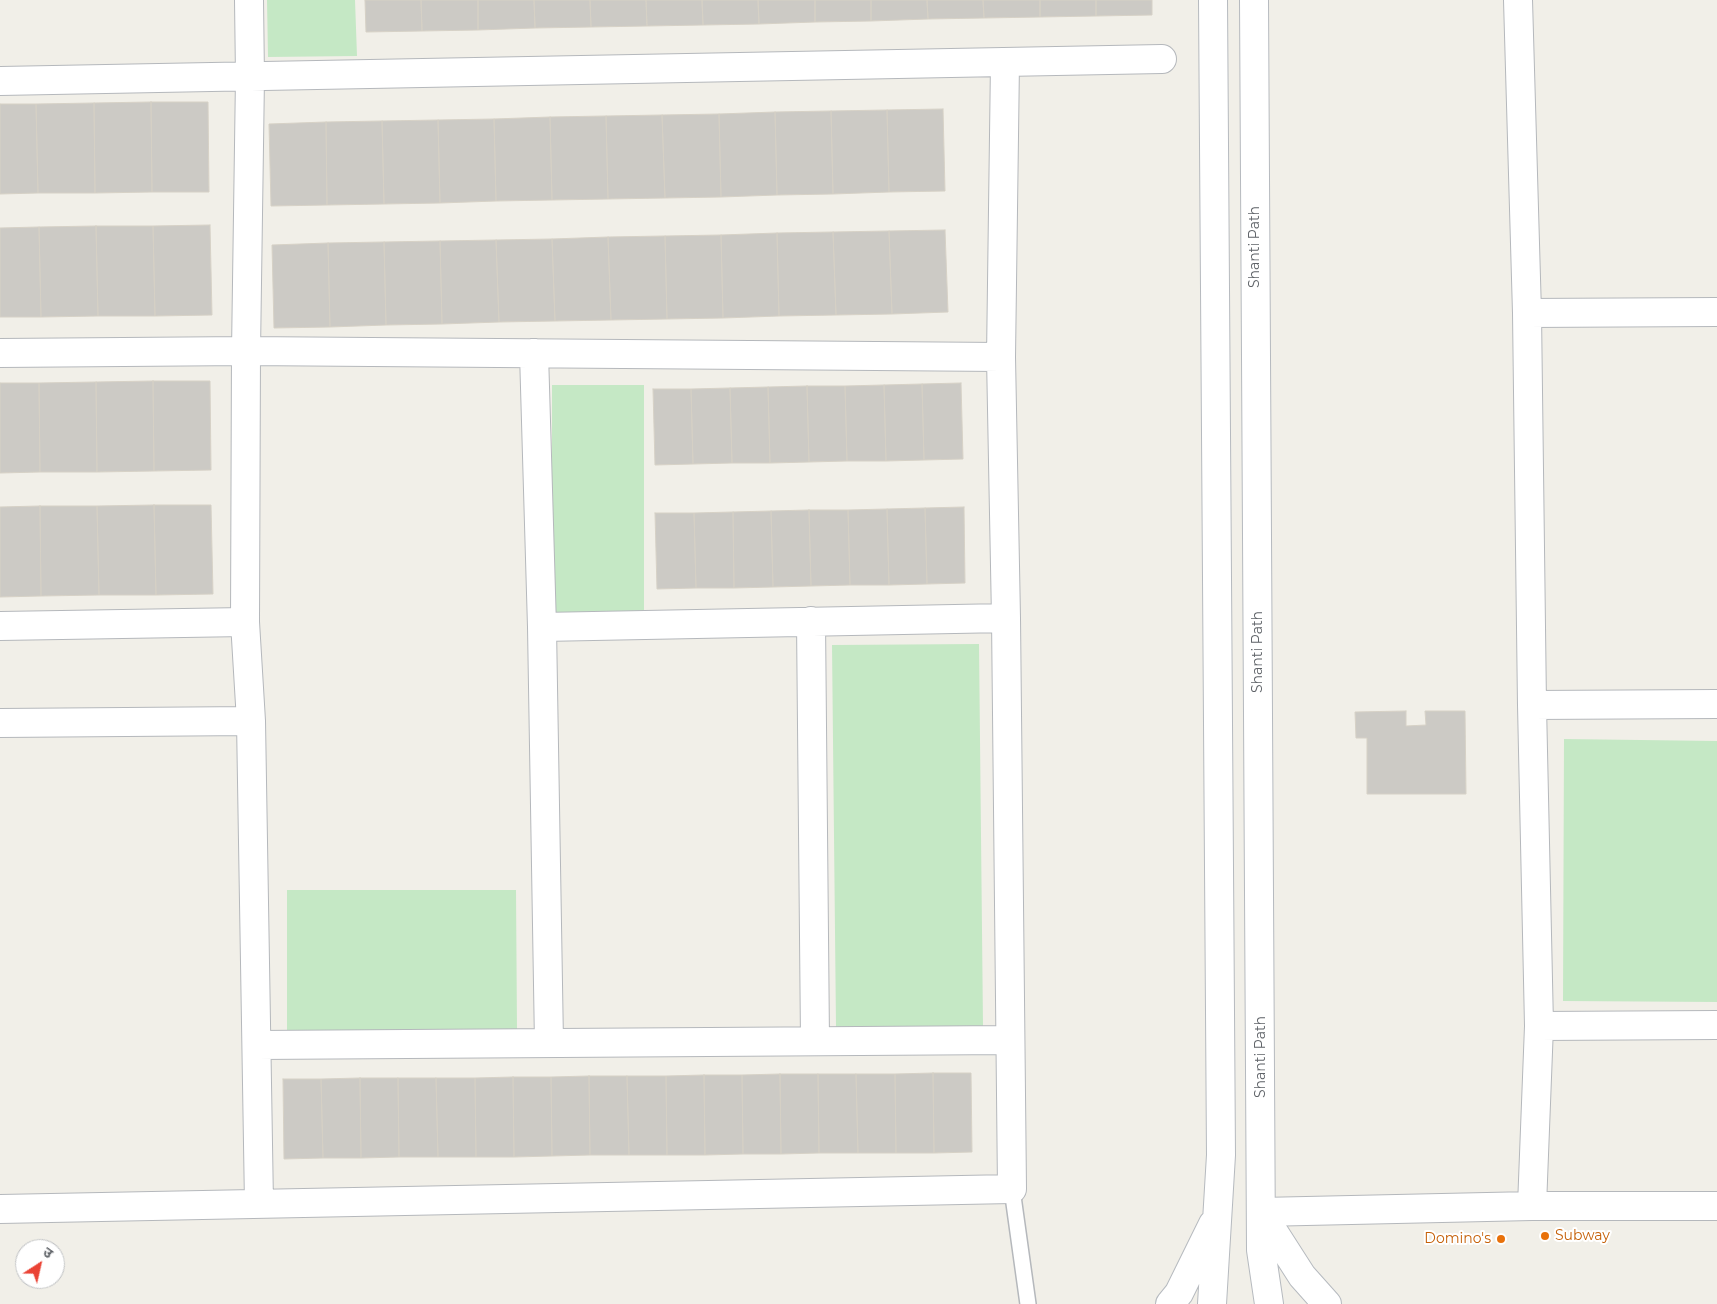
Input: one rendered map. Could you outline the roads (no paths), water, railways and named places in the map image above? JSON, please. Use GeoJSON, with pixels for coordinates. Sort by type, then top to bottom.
{"type":"FeatureCollection","features":[{"type":"Feature","properties":{"kind":"street"},"geometry":{"type":"LineString","coordinates":[[249,0],[245,622],[251,721],[259,1204]]}},
{"type":"Feature","properties":{"kind":"street"},"geometry":{"type":"LineString","coordinates":[[1212,1304],[1221,1155],[1213,0]]}},
{"type":"Feature","properties":{"kind":"street","name":"Shanti Path"},"geometry":{"type":"LineString","coordinates":[[1254,0],[1261,1250],[1269,1304]]}},
{"type":"Feature","properties":{"kind":"street"},"geometry":{"type":"LineString","coordinates":[[1518,0],[1527,313],[1532,705],[1539,1026],[1532,1206]]}},
{"type":"Feature","properties":{"kind":"street"},"geometry":{"type":"LineString","coordinates":[[0,81],[1162,59]]}},
{"type":"Feature","properties":{"kind":"street"},"geometry":{"type":"LineString","coordinates":[[0,1209],[1012,1189],[1006,618],[1001,357],[1005,62]]}},
{"type":"Feature","properties":{"kind":"street"},"geometry":{"type":"LineString","coordinates":[[1527,313],[1717,312]]}},
{"type":"Feature","properties":{"kind":"street"},"geometry":{"type":"LineString","coordinates":[[0,353],[246,351],[1001,357]]}},
{"type":"Feature","properties":{"kind":"street"},"geometry":{"type":"LineString","coordinates":[[534,353],[542,627],[549,1043]]}},
{"type":"Feature","properties":{"kind":"street"},"geometry":{"type":"LineString","coordinates":[[542,627],[1006,618]]}},
{"type":"Feature","properties":{"kind":"street"},"geometry":{"type":"LineString","coordinates":[[0,626],[245,622]]}},
{"type":"Feature","properties":{"kind":"street"},"geometry":{"type":"LineString","coordinates":[[811,622],[815,1041]]}},
{"type":"Feature","properties":{"kind":"street"},"geometry":{"type":"LineString","coordinates":[[1532,705],[1717,704]]}},
{"type":"Feature","properties":{"kind":"street"},"geometry":{"type":"LineString","coordinates":[[0,723],[251,721]]}},
{"type":"Feature","properties":{"kind":"street"},"geometry":{"type":"LineString","coordinates":[[1539,1026],[1717,1025]]}},
{"type":"Feature","properties":{"kind":"street"},"geometry":{"type":"LineString","coordinates":[[257,1045],[1010,1040]]}},
{"type":"Feature","properties":{"kind":"street"},"geometry":{"type":"LineString","coordinates":[[1261,1212],[1532,1206],[1717,1206]]}},
{"type":"Feature","properties":{"kind":"street"},"geometry":{"type":"LineString","coordinates":[[1261,1212],[1302,1276],[1327,1304]]}},
{"type":"Feature","properties":{"kind":"street"},"geometry":{"type":"LineString","coordinates":[[1170,1304],[1179,1293],[1218,1214]]}},
{"type":"Feature","properties":{"kind":"lane"},"geometry":{"type":"LineString","coordinates":[[1012,1189],[1028,1304]]}},
{"type":"Feature","properties":{"kind":"place","name":"Subway"},"geometry":{"type":"Point","coordinates":[1545,1236]}},
{"type":"Feature","properties":{"kind":"place","name":"Domino's"},"geometry":{"type":"Point","coordinates":[1501,1239]}}]}
